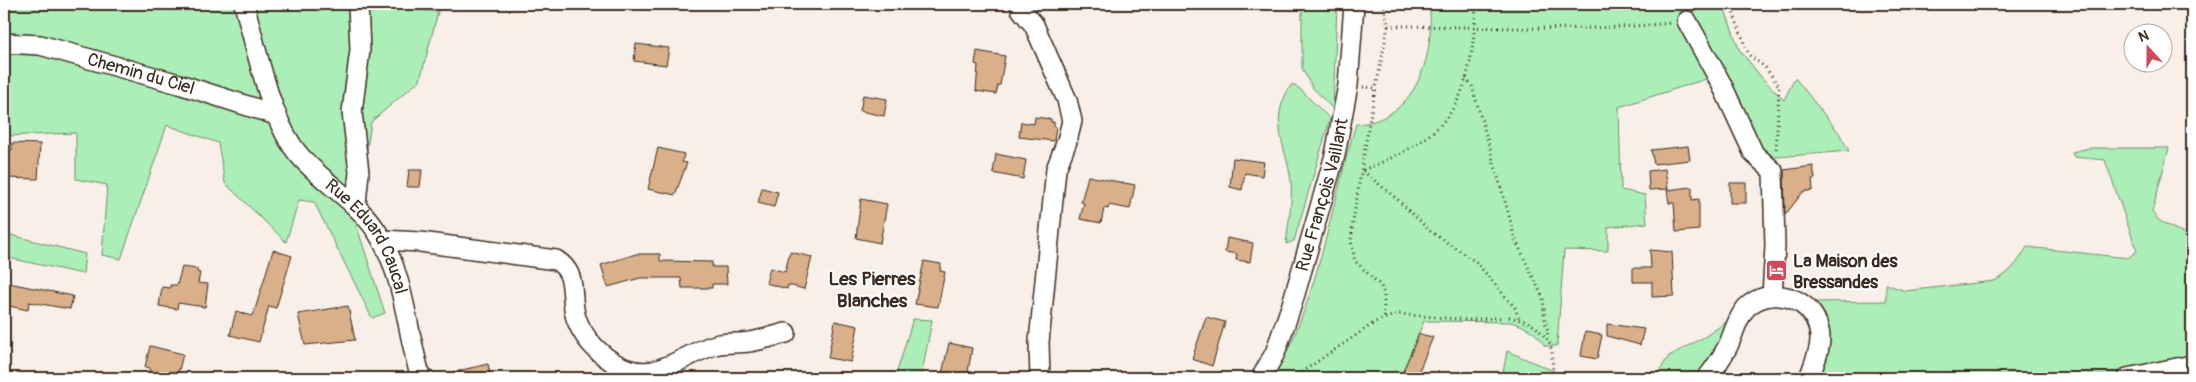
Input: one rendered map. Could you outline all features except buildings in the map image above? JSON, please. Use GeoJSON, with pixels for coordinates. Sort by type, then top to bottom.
{"type":"FeatureCollection","features":[{"type":"Feature","properties":{"kind":"street","name":"Rue Eduard Caucal"},"geometry":{"type":"LineString","coordinates":[[244,4],[276,115],[284,134],[299,155],[356,204],[382,240],[400,289],[421,378]]}},
{"type":"Feature","properties":{"kind":"street"},"geometry":{"type":"LineString","coordinates":[[356,204],[359,172],[352,112],[360,50],[358,4]]}},
{"type":"Feature","properties":{"kind":"street","name":"Rue François Vaillant"},"geometry":{"type":"LineString","coordinates":[[1261,378],[1274,353],[1292,304],[1335,155],[1348,86],[1354,4]]}},
{"type":"Feature","properties":{"kind":"street"},"geometry":{"type":"LineString","coordinates":[[1021,9],[1034,25],[1066,100],[1072,121],[1068,141],[1056,169],[1039,342],[1040,378]]}},
{"type":"Feature","properties":{"kind":"street"},"geometry":{"type":"LineString","coordinates":[[1687,22],[1721,83],[1754,154],[1773,171],[1775,246],[1772,296]]}},
{"type":"Feature","properties":{"kind":"street","name":"Chemin du Ciel"},"geometry":{"type":"LineString","coordinates":[[4,43],[40,45],[179,84],[276,115]]}},
{"type":"Feature","properties":{"kind":"street"},"geometry":{"type":"LineString","coordinates":[[382,240],[420,242],[556,260],[563,264],[571,275],[575,313],[584,335],[610,361],[636,370],[651,371],[716,345],[749,343],[786,332]]}},
{"type":"Feature","properties":{"kind":"street"},"geometry":{"type":"LineString","coordinates":[[1707,378],[1728,346],[1740,315],[1755,301],[1772,296],[1785,296],[1795,299],[1811,312],[1816,320],[1820,340],[1809,378]]}},
{"type":"Feature","properties":{"kind":"street"},"geometry":{"type":"LineString","coordinates":[[2127,378],[2192,365]]}},
{"type":"Feature","properties":{"kind":"path"},"geometry":{"type":"LineString","coordinates":[[1384,4],[1388,26],[1369,123],[1353,222],[1352,252],[1359,266],[1381,286],[1384,294],[1384,317]]}},
{"type":"Feature","properties":{"kind":"path"},"geometry":{"type":"LineString","coordinates":[[1362,170],[1413,148],[1434,132],[1448,118],[1454,109],[1470,64],[1476,4]]}},
{"type":"Feature","properties":{"kind":"path"},"geometry":{"type":"LineString","coordinates":[[1730,4],[1749,55],[1765,68],[1779,86],[1778,141],[1773,171]]}},
{"type":"Feature","properties":{"kind":"path"},"geometry":{"type":"LineString","coordinates":[[1388,26],[1605,28],[1687,22]]}},
{"type":"Feature","properties":{"kind":"path"},"geometry":{"type":"LineString","coordinates":[[1466,78],[1472,86],[1508,212],[1510,228],[1543,298],[1545,322],[1548,331],[1547,338]]}},
{"type":"Feature","properties":{"kind":"path"},"geometry":{"type":"LineString","coordinates":[[1362,170],[1397,199],[1430,231],[1476,262],[1515,308],[1519,319]]}},
{"type":"Feature","properties":{"kind":"path"},"geometry":{"type":"LineString","coordinates":[[1293,378],[1384,317],[1398,314],[1464,320],[1499,317],[1519,319],[1536,327],[1547,338],[1552,351],[1554,378]]}},
{"type":"Feature","properties":{"kind":"green space"},"geometry":{"type":"Polygon","coordinates":[[[4,4],[401,4],[401,8],[438,12],[420,80],[371,122],[356,224],[385,313],[372,318],[314,202],[299,200],[286,242],[225,183],[218,143],[167,125],[121,259],[102,255],[107,185],[76,179],[76,133],[4,136],[4,4]]]}},
{"type":"Feature","properties":{"kind":"green space"},"geometry":{"type":"Polygon","coordinates":[[[1302,4],[1337,4],[1333,109],[1312,87],[1302,68],[1302,4]]]}},
{"type":"Feature","properties":{"kind":"green space"},"geometry":{"type":"Polygon","coordinates":[[[1429,4],[1723,4],[1739,49],[1762,78],[1784,100],[1795,78],[1839,133],[1849,151],[1753,159],[1706,79],[1619,107],[1621,190],[1645,195],[1647,223],[1608,227],[1608,251],[1564,250],[1557,346],[1545,346],[1530,330],[1511,322],[1424,321],[1400,378],[1273,378],[1288,349],[1312,286],[1356,124],[1377,120],[1394,111],[1407,98],[1418,82],[1425,64],[1429,44],[1429,4]]]}},
{"type":"Feature","properties":{"kind":"green space"},"geometry":{"type":"Polygon","coordinates":[[[1292,84],[1300,89],[1330,119],[1294,241],[1286,244],[1291,204],[1291,181],[1279,121],[1285,97],[1292,84]]]}},
{"type":"Feature","properties":{"kind":"green space"},"geometry":{"type":"Polygon","coordinates":[[[2089,148],[2169,148],[2152,212],[2160,221],[2183,233],[2192,241],[2192,378],[1821,378],[1829,348],[1826,330],[1814,302],[1886,301],[1886,284],[1905,291],[1994,281],[2005,275],[2013,267],[2027,247],[2128,258],[2137,251],[2105,160],[2074,157],[2072,152],[2089,148]]]}},
{"type":"Feature","properties":{"kind":"green space"},"geometry":{"type":"Polygon","coordinates":[[[4,229],[7,234],[85,254],[83,274],[4,257],[4,229]]]}},
{"type":"Feature","properties":{"kind":"green space"},"geometry":{"type":"Polygon","coordinates":[[[913,319],[932,320],[921,378],[895,378],[913,319]]]}},
{"type":"Feature","properties":{"kind":"green space"},"geometry":{"type":"Polygon","coordinates":[[[1729,320],[1720,345],[1696,378],[1655,378],[1669,356],[1706,336],[1729,320]]]}},
{"type":"Feature","properties":{"kind":"green space"},"geometry":{"type":"Polygon","coordinates":[[[1507,351],[1563,375],[1578,378],[1502,378],[1507,351]]]}},
{"type":"Feature","properties":{"kind":"place","name":"La Maison des Bressandes"},"geometry":{"type":"Point","coordinates":[1777,271]}},
{"type":"Feature","properties":{"kind":"district","name":"Les Pierres Blanches"},"geometry":{"type":"Point","coordinates":[872,289]}}]}
